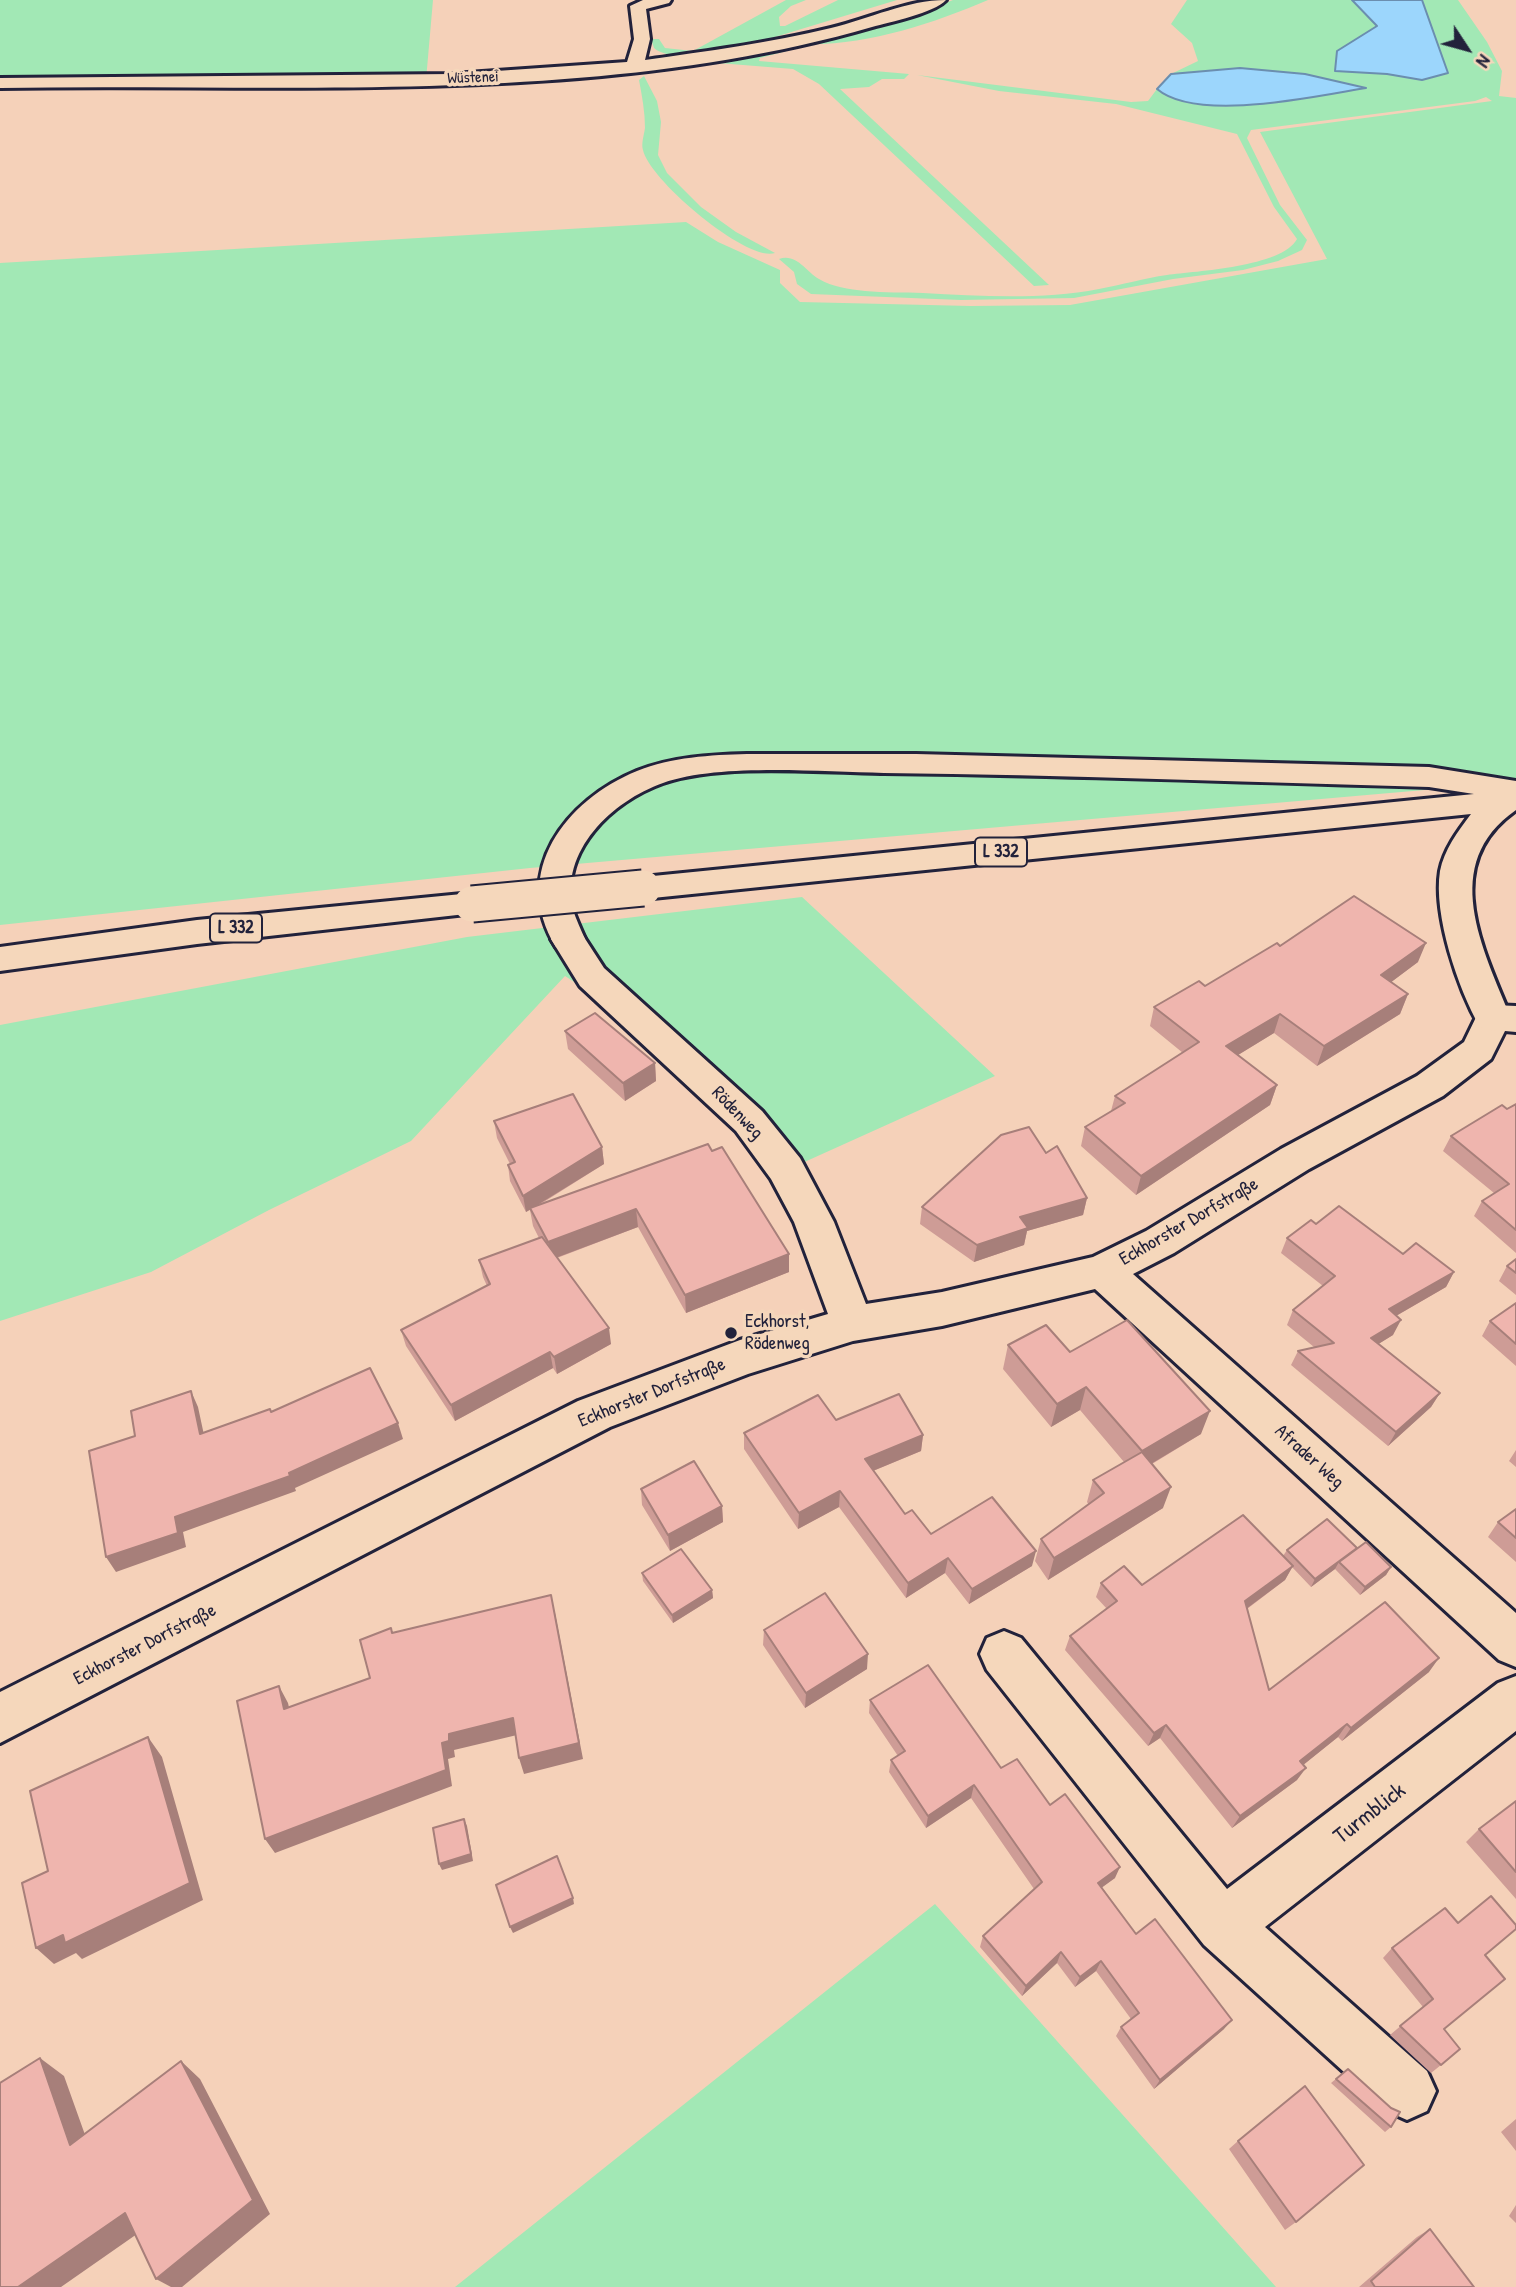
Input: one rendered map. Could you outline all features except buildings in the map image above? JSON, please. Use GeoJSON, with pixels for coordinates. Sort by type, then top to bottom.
{"type":"FeatureCollection","features":[{"type":"Feature","properties":{"kind":"street"},"geometry":{"type":"LineString","coordinates":[[619,2],[638,6],[663,0]]}},
{"type":"Feature","properties":{"kind":"street","name":"Wüstenei"},"geometry":{"type":"LineString","coordinates":[[0,83],[402,81],[516,77],[634,68],[779,45],[833,33],[938,0]]}},
{"type":"Feature","properties":{"kind":"street"},"geometry":{"type":"LineString","coordinates":[[634,68],[642,39],[638,6]]}},
{"type":"Feature","properties":{"kind":"street","name":"Rödenweg"},"geometry":{"type":"LineString","coordinates":[[853,1324],[814,1222],[786,1169],[749,1121],[592,977],[560,925],[554,897],[559,859],[575,829],[601,805],[625,790],[676,769],[717,764],[869,763],[1429,777],[1514,796]]}},
{"type":"Feature","properties":{"kind":"street"},"geometry":{"type":"LineString","coordinates":[[1504,1019],[1455,914],[1452,886],[1467,842],[1481,820],[1514,796]]}},
{"type":"Feature","properties":{"kind":"street","name":"L 332"},"geometry":{"type":"LineString","coordinates":[[0,959],[197,932],[1359,817],[1514,796]]}},
{"type":"Feature","properties":{"kind":"street","name":"Eckhorster Dorfstraße"},"geometry":{"type":"LineString","coordinates":[[0,1718],[594,1414],[740,1358],[853,1324],[942,1309],[1102,1271],[1160,1242],[1295,1158],[1430,1086],[1478,1050],[1504,1019]]}},
{"type":"Feature","properties":{"kind":"street","name":"Afrader Weg"},"geometry":{"type":"LineString","coordinates":[[1102,1271],[1516,1644]]}},
{"type":"Feature","properties":{"kind":"street"},"geometry":{"type":"LineString","coordinates":[[1004,1654],[1223,1926],[1408,2091]]}},
{"type":"Feature","properties":{"kind":"street","name":"Turmblick"},"geometry":{"type":"LineString","coordinates":[[1223,1926],[1516,1700]]}},
{"type":"Feature","properties":{"kind":"green space"},"geometry":{"type":"Polygon","coordinates":[[[0,0],[433,0],[426,80],[0,86],[0,0]]]}},
{"type":"Feature","properties":{"kind":"green space"},"geometry":{"type":"Polygon","coordinates":[[[786,0],[806,0],[791,6],[779,17],[780,26],[838,0],[897,0],[775,37],[782,40],[715,53],[664,53],[654,48],[651,39],[659,39],[665,48],[693,51],[786,0]]]}},
{"type":"Feature","properties":{"kind":"green space"},"geometry":{"type":"Polygon","coordinates":[[[953,0],[988,0],[898,32],[851,41],[804,44],[910,17],[953,0]]]}},
{"type":"Feature","properties":{"kind":"green space"},"geometry":{"type":"Polygon","coordinates":[[[1187,0],[1352,0],[1377,26],[1337,51],[1336,71],[1387,74],[1422,80],[1448,73],[1422,0],[1458,0],[1487,42],[1502,71],[1499,96],[1516,98],[1516,782],[530,868],[0,925],[0,263],[686,222],[718,242],[780,270],[780,283],[800,302],[1070,305],[1327,259],[1260,132],[1492,101],[1486,97],[1475,101],[1251,130],[1247,138],[1280,205],[1307,240],[1302,250],[1278,261],[1243,270],[1173,279],[1074,298],[961,300],[811,294],[797,284],[794,272],[779,259],[796,261],[824,282],[853,289],[1034,296],[1077,292],[1158,276],[1237,266],[1274,256],[1288,248],[1297,239],[1274,207],[1237,134],[1116,104],[999,91],[917,75],[1131,102],[1148,101],[1157,89],[1176,99],[1199,105],[1227,106],[1287,101],[1364,87],[1306,74],[1240,68],[1171,74],[1198,61],[1192,43],[1171,24],[1187,0]]]}},
{"type":"Feature","properties":{"kind":"green space"},"geometry":{"type":"Polygon","coordinates":[[[798,48],[760,58],[759,61],[909,74],[904,79],[882,79],[869,87],[840,89],[1049,285],[1034,286],[819,84],[793,69],[718,63],[648,72],[798,48]]]}},
{"type":"Feature","properties":{"kind":"green space"},"geometry":{"type":"Polygon","coordinates":[[[644,76],[657,101],[661,122],[658,155],[667,173],[701,207],[736,232],[775,253],[762,253],[723,233],[680,198],[649,163],[642,148],[645,122],[639,80],[644,76]]]}},
{"type":"Feature","properties":{"kind":"green space"},"geometry":{"type":"Polygon","coordinates":[[[802,897],[995,1076],[800,1164],[693,1060],[565,976],[411,1141],[269,1210],[151,1272],[0,1321],[0,1025],[467,937],[802,897]]]}},
{"type":"Feature","properties":{"kind":"green space"},"geometry":{"type":"Polygon","coordinates":[[[935,1904],[1276,2287],[455,2287],[935,1904]]]}},
{"type":"Feature","properties":{"kind":"water"},"geometry":{"type":"Polygon","coordinates":[[[1352,0],[1422,0],[1448,73],[1422,80],[1387,74],[1335,71],[1337,51],[1377,26],[1352,0]]]}},
{"type":"Feature","properties":{"kind":"water"},"geometry":{"type":"Polygon","coordinates":[[[1240,68],[1305,74],[1366,88],[1289,101],[1228,106],[1175,99],[1157,89],[1171,74],[1240,68]]]}},
{"type":"Feature","properties":{"kind":"place","name":"Eckhorst, Rödenweg"},"geometry":{"type":"Point","coordinates":[731,1333]}}]}
